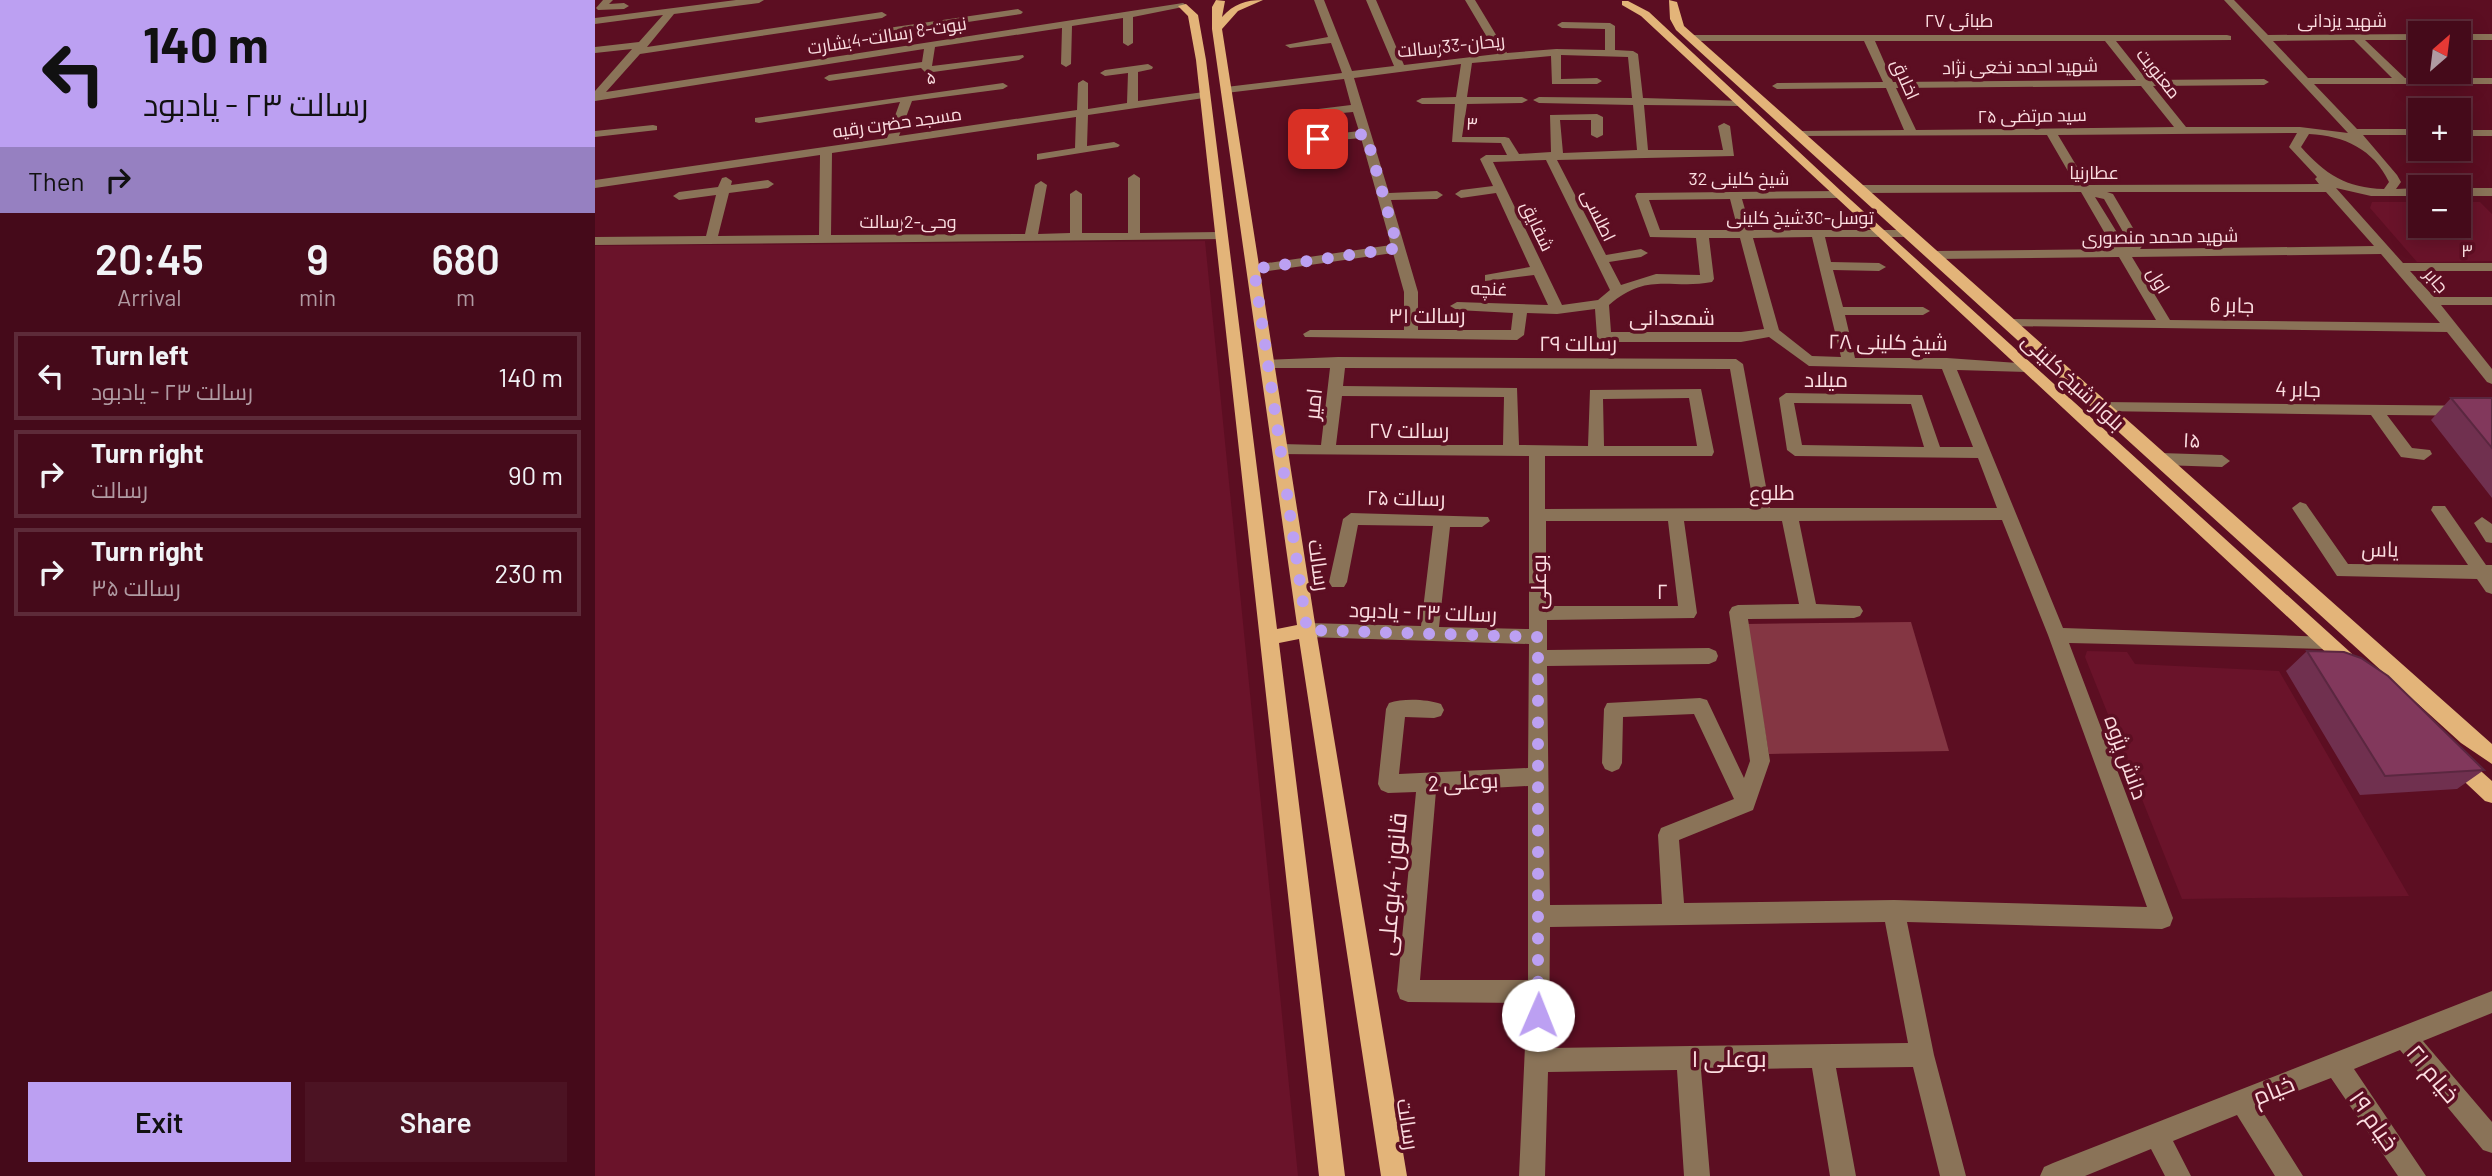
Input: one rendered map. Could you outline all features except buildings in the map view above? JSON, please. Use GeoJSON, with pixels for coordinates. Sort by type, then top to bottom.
{"type":"FeatureCollection","features":[{"type":"Feature","properties":{"kind":"main road"},"geometry":{"type":"LineString","coordinates":[[1258,0],[1235,9],[1219,11],[1205,12],[1182,8],[1204,95],[1332,1176]]}},
{"type":"Feature","properties":{"kind":"main road"},"geometry":{"type":"LineString","coordinates":[[1622,1],[1650,7],[1673,1],[1675,19],[1658,17],[1653,21]]}},
{"type":"Feature","properties":{"kind":"main road","name":"بلوار شیخ کلینی"},"geometry":{"type":"LineString","coordinates":[[1622,1],[1653,21],[1837,194],[2367,680]]}},
{"type":"Feature","properties":{"kind":"main road","name":"رسالت"},"geometry":{"type":"LineString","coordinates":[[1219,11],[1226,90],[1307,630],[1394,1176]]}},
{"type":"Feature","properties":{"kind":"main road","name":"بلوار شیخ کلینی"},"geometry":{"type":"LineString","coordinates":[[1675,19],[1691,38],[2468,737],[2492,755]]}},
{"type":"Feature","properties":{"kind":"main road"},"geometry":{"type":"LineString","coordinates":[[1268,638],[1307,630]]}},
{"type":"Feature","properties":{"kind":"main road"},"geometry":{"type":"LineString","coordinates":[[2326,642],[2357,637]]}},
{"type":"Feature","properties":{"kind":"main road"},"geometry":{"type":"LineString","coordinates":[[2449,754],[2492,794]]}},
{"type":"Feature","properties":{"kind":"street"},"geometry":{"type":"LineString","coordinates":[[608,0],[601,8],[758,0]]}},
{"type":"Feature","properties":{"kind":"street"},"geometry":{"type":"LineString","coordinates":[[595,19],[722,0]]}},
{"type":"Feature","properties":{"kind":"street"},"geometry":{"type":"LineString","coordinates":[[881,54],[882,15],[887,0]]}},
{"type":"Feature","properties":{"kind":"street"},"geometry":{"type":"LineString","coordinates":[[1319,0],[1348,74],[1411,292],[1411,335]]}},
{"type":"Feature","properties":{"kind":"street"},"geometry":{"type":"LineString","coordinates":[[1371,0],[1400,68]]}},
{"type":"Feature","properties":{"kind":"street"},"geometry":{"type":"LineString","coordinates":[[1470,0],[1504,56]]}},
{"type":"Feature","properties":{"kind":"street"},"geometry":{"type":"LineString","coordinates":[[2229,0],[2355,132],[2391,174],[2395,182],[2387,193]]}},
{"type":"Feature","properties":{"kind":"street"},"geometry":{"type":"LineString","coordinates":[[595,97],[641,48],[676,5]]}},
{"type":"Feature","properties":{"kind":"street","name":"نبوت-8 رسالت-4بشارت"},"geometry":{"type":"LineString","coordinates":[[595,97],[1182,8]]}},
{"type":"Feature","properties":{"kind":"street"},"geometry":{"type":"LineString","coordinates":[[881,32],[1018,12]]}},
{"type":"Feature","properties":{"kind":"street"},"geometry":{"type":"LineString","coordinates":[[595,50],[641,48],[882,15]]}},
{"type":"Feature","properties":{"kind":"street"},"geometry":{"type":"LineString","coordinates":[[1128,16],[1128,43]]}},
{"type":"Feature","properties":{"kind":"street"},"geometry":{"type":"LineString","coordinates":[[1066,64],[1067,26]]}},
{"type":"Feature","properties":{"kind":"street"},"geometry":{"type":"LineString","coordinates":[[1562,26],[1610,26],[1610,53]]}},
{"type":"Feature","properties":{"kind":"street","name":"شهید یزدانی"},"geometry":{"type":"LineString","coordinates":[[2264,37],[2408,37]]}},
{"type":"Feature","properties":{"kind":"street"},"geometry":{"type":"LineString","coordinates":[[2356,37],[2402,81]]}},
{"type":"Feature","properties":{"kind":"street"},"geometry":{"type":"LineString","coordinates":[[2471,37],[2492,37]]}},
{"type":"Feature","properties":{"kind":"street","name":"طبائی ۲۷"},"geometry":{"type":"LineString","coordinates":[[1691,38],[2227,38]]}},
{"type":"Feature","properties":{"kind":"street","name":"اخلاق"},"geometry":{"type":"LineString","coordinates":[[1868,38],[1912,134]]}},
{"type":"Feature","properties":{"kind":"street","name":"معنویت"},"geometry":{"type":"LineString","coordinates":[[2108,38],[2183,131]]}},
{"type":"Feature","properties":{"kind":"street"},"geometry":{"type":"LineString","coordinates":[[1290,45],[1335,39]]}},
{"type":"Feature","properties":{"kind":"street"},"geometry":{"type":"LineString","coordinates":[[930,47],[926,70],[1019,57]]}},
{"type":"Feature","properties":{"kind":"street"},"geometry":{"type":"LineString","coordinates":[[1556,52],[1556,82],[1597,81]]}},
{"type":"Feature","properties":{"kind":"street","name":"ریحان-33رسالت"},"geometry":{"type":"LineString","coordinates":[[1226,90],[1504,56],[1556,52],[1610,53],[1633,54],[1638,101]]}},
{"type":"Feature","properties":{"kind":"street","name":"۳"},"geometry":{"type":"LineString","coordinates":[[1467,61],[1456,139],[1505,140],[1515,158]]}},
{"type":"Feature","properties":{"kind":"street"},"geometry":{"type":"LineString","coordinates":[[829,78],[927,64]]}},
{"type":"Feature","properties":{"kind":"street"},"geometry":{"type":"LineString","coordinates":[[1105,73],[1148,67]]}},
{"type":"Feature","properties":{"kind":"street"},"geometry":{"type":"LineString","coordinates":[[1132,105],[1133,69]]}},
{"type":"Feature","properties":{"kind":"street"},"geometry":{"type":"LineString","coordinates":[[595,76],[617,74]]}},
{"type":"Feature","properties":{"kind":"street"},"geometry":{"type":"LineString","coordinates":[[2307,81],[2492,81]]}},
{"type":"Feature","properties":{"kind":"street","name":"شهید احمد نخعی نژاد"},"geometry":{"type":"LineString","coordinates":[[1777,86],[2264,82]]}},
{"type":"Feature","properties":{"kind":"street"},"geometry":{"type":"LineString","coordinates":[[1081,151],[1083,83]]}},
{"type":"Feature","properties":{"kind":"street","name":"۵"},"geometry":{"type":"LineString","coordinates":[[892,140],[907,98],[1003,86]]}},
{"type":"Feature","properties":{"kind":"street","name":"مسجد حضرت رقیه"},"geometry":{"type":"LineString","coordinates":[[595,184],[1204,95]]}},
{"type":"Feature","properties":{"kind":"street"},"geometry":{"type":"LineString","coordinates":[[759,120],[907,98]]}},
{"type":"Feature","properties":{"kind":"street"},"geometry":{"type":"LineString","coordinates":[[1422,101],[1522,100]]}},
{"type":"Feature","properties":{"kind":"street"},"geometry":{"type":"LineString","coordinates":[[1539,100],[1740,103]]}},
{"type":"Feature","properties":{"kind":"street"},"geometry":{"type":"LineString","coordinates":[[1638,101],[1643,153]]}},
{"type":"Feature","properties":{"kind":"street"},"geometry":{"type":"LineString","coordinates":[[1310,113],[1358,108]]}},
{"type":"Feature","properties":{"kind":"street"},"geometry":{"type":"LineString","coordinates":[[1553,155],[1554,117],[1597,117],[1597,135]]}},
{"type":"Feature","properties":{"kind":"street"},"geometry":{"type":"LineString","coordinates":[[2333,132],[2343,126],[2343,121]]}},
{"type":"Feature","properties":{"kind":"street"},"geometry":{"type":"LineString","coordinates":[[1515,158],[1643,153],[1730,154],[1724,126]]}},
{"type":"Feature","properties":{"kind":"street"},"geometry":{"type":"LineString","coordinates":[[595,134],[653,128]]}},
{"type":"Feature","properties":{"kind":"street"},"geometry":{"type":"LineString","coordinates":[[2265,131],[2295,147],[2297,140],[2305,132]]}},
{"type":"Feature","properties":{"kind":"street","name":"اول"},"geometry":{"type":"LineString","coordinates":[[2051,132],[2165,324]]}},
{"type":"Feature","properties":{"kind":"street"},"geometry":{"type":"LineString","coordinates":[[2333,132],[2367,146]]}},
{"type":"Feature","properties":{"kind":"street","name":"۲۵ سید مرتضی"},"geometry":{"type":"LineString","coordinates":[[1798,134],[2333,132]]}},
{"type":"Feature","properties":{"kind":"street"},"geometry":{"type":"LineString","coordinates":[[2355,132],[2408,132]]}},
{"type":"Feature","properties":{"kind":"street"},"geometry":{"type":"LineString","coordinates":[[2486,133],[2492,145]]}},
{"type":"Feature","properties":{"kind":"street"},"geometry":{"type":"LineString","coordinates":[[1318,139],[1366,134]]}},
{"type":"Feature","properties":{"kind":"street"},"geometry":{"type":"LineString","coordinates":[[1041,157],[1114,145]]}},
{"type":"Feature","properties":{"kind":"street","name":"جابر"},"geometry":{"type":"LineString","coordinates":[[2295,147],[2328,188],[2453,328],[2492,379]]}},
{"type":"Feature","properties":{"kind":"street"},"geometry":{"type":"LineString","coordinates":[[825,239],[826,150]]}},
{"type":"Feature","properties":{"kind":"street","name":"اطلسی"},"geometry":{"type":"LineString","coordinates":[[1553,155],[1617,291]]}},
{"type":"Feature","properties":{"kind":"street","name":"شقایق"},"geometry":{"type":"LineString","coordinates":[[1515,158],[1486,159],[1557,310]]}},
{"type":"Feature","properties":{"kind":"street"},"geometry":{"type":"LineString","coordinates":[[711,240],[731,164]]}},
{"type":"Feature","properties":{"kind":"street"},"geometry":{"type":"LineString","coordinates":[[2317,174],[2361,193],[2408,192]]}},
{"type":"Feature","properties":{"kind":"street"},"geometry":{"type":"LineString","coordinates":[[2391,174],[2408,181]]}},
{"type":"Feature","properties":{"kind":"street"},"geometry":{"type":"LineString","coordinates":[[1133,236],[1134,178]]}},
{"type":"Feature","properties":{"kind":"street"},"geometry":{"type":"LineString","coordinates":[[679,196],[768,184]]}},
{"type":"Feature","properties":{"kind":"street"},"geometry":{"type":"LineString","coordinates":[[1031,237],[1041,185]]}},
{"type":"Feature","properties":{"kind":"street","name":"عطارنیا"},"geometry":{"type":"LineString","coordinates":[[1860,189],[2328,188]]}},
{"type":"Feature","properties":{"kind":"street"},"geometry":{"type":"LineString","coordinates":[[1461,194],[1501,189]]}},
{"type":"Feature","properties":{"kind":"street"},"geometry":{"type":"LineString","coordinates":[[2486,192],[2492,205]]}},
{"type":"Feature","properties":{"kind":"street"},"geometry":{"type":"LineString","coordinates":[[2348,210],[2354,198],[2361,193]]}},
{"type":"Feature","properties":{"kind":"street"},"geometry":{"type":"LineString","coordinates":[[1076,194],[1076,237]]}},
{"type":"Feature","properties":{"kind":"street","name":"شیخ کلینی 32"},"geometry":{"type":"LineString","coordinates":[[1702,234],[1655,234],[1640,196],[1837,194]]}},
{"type":"Feature","properties":{"kind":"street"},"geometry":{"type":"LineString","coordinates":[[1384,197],[1437,195]]}},
{"type":"Feature","properties":{"kind":"street"},"geometry":{"type":"LineString","coordinates":[[1735,195],[1772,332]]}},
{"type":"Feature","properties":{"kind":"street","name":"توسل-30شیخ کلینی"},"geometry":{"type":"LineString","coordinates":[[1602,304],[1617,291],[1656,278],[1707,279],[1702,234],[1909,233]]}},
{"type":"Feature","properties":{"kind":"street"},"geometry":{"type":"LineString","coordinates":[[1818,235],[1849,361]]}},
{"type":"Feature","properties":{"kind":"street","name":"وحی-2رسالت"},"geometry":{"type":"LineString","coordinates":[[595,241],[1220,236]]}},
{"type":"Feature","properties":{"kind":"street"},"geometry":{"type":"LineString","coordinates":[[1254,269],[1398,248]]}},
{"type":"Feature","properties":{"kind":"street","name":"شهید محمد منصوری"},"geometry":{"type":"LineString","coordinates":[[1934,255],[2386,250]]}},
{"type":"Feature","properties":{"kind":"street"},"geometry":{"type":"LineString","coordinates":[[1601,260],[1641,253]]}},
{"type":"Feature","properties":{"kind":"street"},"geometry":{"type":"LineString","coordinates":[[1826,265],[1879,267]]}},
{"type":"Feature","properties":{"kind":"street","name":"۳"},"geometry":{"type":"LineString","coordinates":[[2401,267],[2492,267]]}},
{"type":"Feature","properties":{"kind":"street"},"geometry":{"type":"LineString","coordinates":[[1490,278],[1539,270]]}},
{"type":"Feature","properties":{"kind":"street"},"geometry":{"type":"LineString","coordinates":[[2430,301],[2492,301]]}},
{"type":"Feature","properties":{"kind":"street"},"geometry":{"type":"LineString","coordinates":[[1521,308],[1557,310],[1602,304]]}},
{"type":"Feature","properties":{"kind":"street","name":"شمعدانی"},"geometry":{"type":"LineString","coordinates":[[1602,304],[1604,337],[1741,337],[1772,332]]}},
{"type":"Feature","properties":{"kind":"street","name":"غنچه"},"geometry":{"type":"LineString","coordinates":[[1457,306],[1521,308]]}},
{"type":"Feature","properties":{"kind":"street","name":"رسالت ۳۱"},"geometry":{"type":"LineString","coordinates":[[1310,334],[1517,335],[1521,308]]}},
{"type":"Feature","properties":{"kind":"street"},"geometry":{"type":"LineString","coordinates":[[1837,312],[1923,311]]}},
{"type":"Feature","properties":{"kind":"street","name":"جابر 6"},"geometry":{"type":"LineString","coordinates":[[2010,323],[2453,328]]}},
{"type":"Feature","properties":{"kind":"street","name":"شیخ کلینی ۲۸"},"geometry":{"type":"LineString","coordinates":[[1772,332],[1809,361],[2027,367]]}},
{"type":"Feature","properties":{"kind":"street","name":"امیر"},"geometry":{"type":"LineString","coordinates":[[1328,450],[1338,362]]}},
{"type":"Feature","properties":{"kind":"street","name":"رسالت ۲۹"},"geometry":{"type":"LineString","coordinates":[[1268,363],[1736,364],[1763,514]]}},
{"type":"Feature","properties":{"kind":"street","name":"دانش پژوه"},"geometry":{"type":"LineString","coordinates":[[1894,911],[2162,918],[2057,635],[1947,363]]}},
{"type":"Feature","properties":{"kind":"street"},"geometry":{"type":"LineString","coordinates":[[1334,391],[1512,392],[1511,450]]}},
{"type":"Feature","properties":{"kind":"street","name":"رسالت ۲۷"},"geometry":{"type":"LineString","coordinates":[[1281,450],[1537,450],[1596,452],[1706,452],[1696,393],[1595,394],[1596,452]]}},
{"type":"Feature","properties":{"kind":"street","name":"میلاد"},"geometry":{"type":"LineString","coordinates":[[1933,451],[1917,399],[1786,398],[1795,450],[1983,453]]}},
{"type":"Feature","properties":{"kind":"street","name":"جابر 4"},"geometry":{"type":"LineString","coordinates":[[2103,407],[2492,411]]}},
{"type":"Feature","properties":{"kind":"street"},"geometry":{"type":"LineString","coordinates":[[2375,410],[2407,453],[2424,454]]}},
{"type":"Feature","properties":{"kind":"street","name":"بوعلی"},"geometry":{"type":"LineString","coordinates":[[1532,1176],[1539,992],[1537,450]]}},
{"type":"Feature","properties":{"kind":"street","name":"۱۵"},"geometry":{"type":"LineString","coordinates":[[2161,458],[2222,461]]}},
{"type":"Feature","properties":{"kind":"street","name":"یاس"},"geometry":{"type":"LineString","coordinates":[[2300,508],[2343,571],[2489,577]]}},
{"type":"Feature","properties":{"kind":"street"},"geometry":{"type":"LineString","coordinates":[[2439,510],[2489,577]]}},
{"type":"Feature","properties":{"kind":"street","name":"طلوع"},"geometry":{"type":"LineString","coordinates":[[1537,514],[2008,514]]}},
{"type":"Feature","properties":{"kind":"street","name":"۲"},"geometry":{"type":"LineString","coordinates":[[1538,613],[1688,612],[1675,514]]}},
{"type":"Feature","properties":{"kind":"street"},"geometry":{"type":"LineString","coordinates":[[1789,514],[1809,612]]}},
{"type":"Feature","properties":{"kind":"street","name":"رسالت ۲۵"},"geometry":{"type":"LineString","coordinates":[[1338,582],[1351,519],[1482,521]]}},
{"type":"Feature","properties":{"kind":"street"},"geometry":{"type":"LineString","coordinates":[[1429,634],[1442,521]]}},
{"type":"Feature","properties":{"kind":"street"},"geometry":{"type":"LineString","coordinates":[[1674,914],[1668,835],[1746,803],[1761,761],[1738,612],[1854,611]]}},
{"type":"Feature","properties":{"kind":"street","name":"رسالت ۲۳ - یادبود"},"geometry":{"type":"LineString","coordinates":[[1307,630],[1429,634],[1537,648],[1709,656]]}},
{"type":"Feature","properties":{"kind":"street"},"geometry":{"type":"LineString","coordinates":[[2057,635],[2326,642]]}},
{"type":"Feature","properties":{"kind":"street"},"geometry":{"type":"LineString","coordinates":[[1612,763],[1614,709],[1700,706],[1746,803]]}},
{"type":"Feature","properties":{"kind":"street","name":"بوعلی 2"},"geometry":{"type":"LineString","coordinates":[[1434,710],[1396,709],[1388,784],[1538,777]]}},
{"type":"Feature","properties":{"kind":"street","name":"قانون-4بوعلی"},"geometry":{"type":"LineString","coordinates":[[1427,782],[1408,991],[1539,992]]}},
{"type":"Feature","properties":{"kind":"street"},"geometry":{"type":"LineString","coordinates":[[1539,916],[1894,911],[1922,1055],[1953,1176]]}},
{"type":"Feature","properties":{"kind":"street","name":"خیام"},"geometry":{"type":"LineString","coordinates":[[2063,1174],[2492,1002]]}},
{"type":"Feature","properties":{"kind":"street","name":"خیام ۲۱"},"geometry":{"type":"LineString","coordinates":[[2404,1037],[2492,1141]]}},
{"type":"Feature","properties":{"kind":"street","name":"۱ بوعلی"},"geometry":{"type":"LineString","coordinates":[[1537,1060],[1922,1055]]}},
{"type":"Feature","properties":{"kind":"street"},"geometry":{"type":"LineString","coordinates":[[1822,1056],[1843,1176]]}},
{"type":"Feature","properties":{"kind":"street"},"geometry":{"type":"LineString","coordinates":[[1688,1058],[1697,1176]]}},
{"type":"Feature","properties":{"kind":"street","name":"خیام ۱۹"},"geometry":{"type":"LineString","coordinates":[[2336,1064],[2413,1176]]}},
{"type":"Feature","properties":{"kind":"street"},"geometry":{"type":"LineString","coordinates":[[2242,1102],[2290,1176]]}},
{"type":"Feature","properties":{"kind":"street"},"geometry":{"type":"LineString","coordinates":[[2157,1135],[2178,1176]]}},
{"type":"Feature","properties":{"kind":"shaded area"},"geometry":{"type":"Polygon","coordinates":[[[2372,202],[2408,202],[2408,238],[2471,238],[2471,202],[2480,202],[2492,214],[2492,261],[2417,262],[2370,208],[2372,202]]]}},
{"type":"Feature","properties":{"kind":"shaded area"},"geometry":{"type":"Polygon","coordinates":[[[1205,241],[1298,1176],[595,1176],[595,246],[1205,241]]]}},
{"type":"Feature","properties":{"kind":"shaded area"},"geometry":{"type":"Polygon","coordinates":[[[1911,622],[1949,751],[1769,754],[1746,624],[1911,622]]]}},
{"type":"Feature","properties":{"kind":"shaded area"},"geometry":{"type":"Polygon","coordinates":[[[2087,651],[2127,652],[2135,664],[2279,671],[2409,896],[2182,899],[2085,657],[2087,651]]]}},
{"type":"Feature","properties":{"kind":"route"},"geometry":{"type":"LineString","coordinates":[[1318,139],[1366,134],[1398,248],[1254,269],[1307,630],[1538,637],[1538,1015]]}}]}
